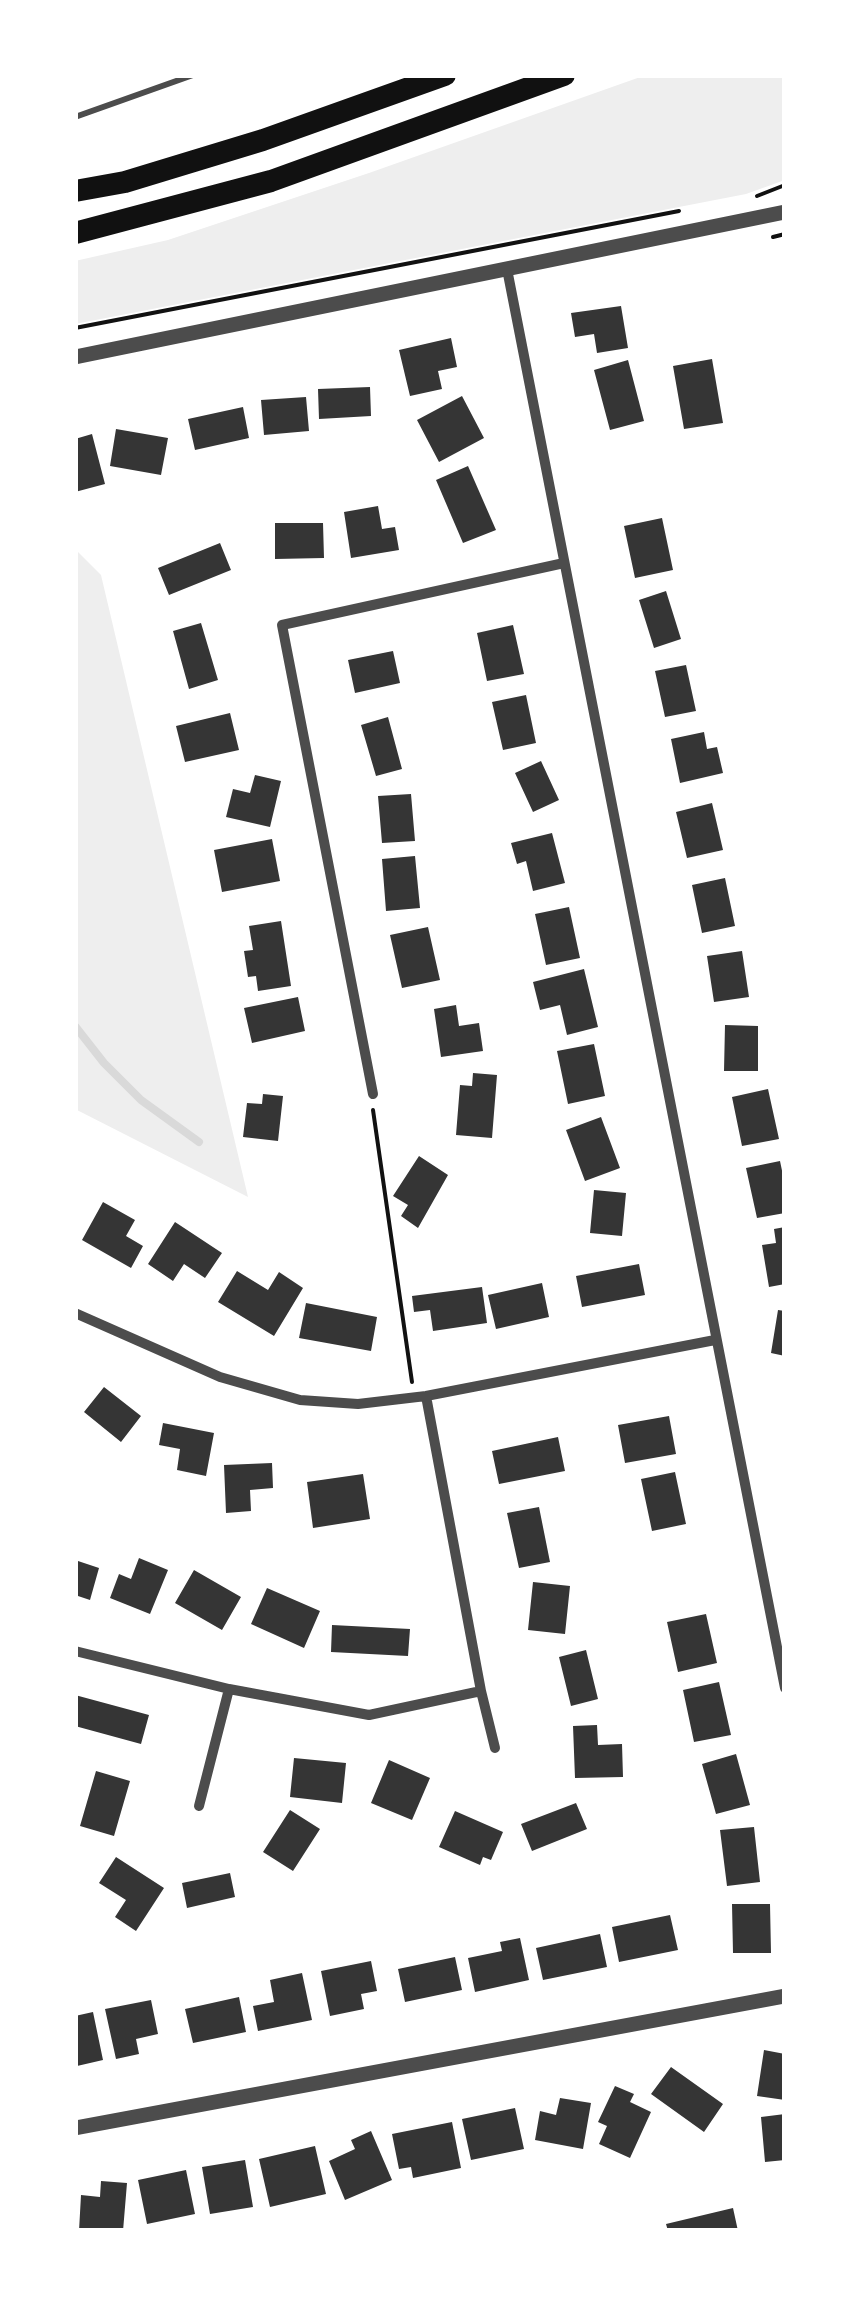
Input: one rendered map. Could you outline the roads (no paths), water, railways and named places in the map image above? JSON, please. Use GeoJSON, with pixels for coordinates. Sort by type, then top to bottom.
{"type":"FeatureCollection","features":[{"type":"Feature","properties":{"kind":"highway"},"geometry":{"type":"LineString","coordinates":[[75,191],[126,182],[263,140],[445,75]]}},
{"type":"Feature","properties":{"kind":"highway"},"geometry":{"type":"LineString","coordinates":[[75,233],[271,180],[564,75]]}},
{"type":"Feature","properties":{"kind":"street"},"geometry":{"type":"LineString","coordinates":[[75,357],[785,212]]}},
{"type":"Feature","properties":{"kind":"street"},"geometry":{"type":"LineString","coordinates":[[507,269],[785,1688]]}},
{"type":"Feature","properties":{"kind":"street"},"geometry":{"type":"LineString","coordinates":[[373,1094],[282,624],[564,563]]}},
{"type":"Feature","properties":{"kind":"street"},"geometry":{"type":"LineString","coordinates":[[75,1313],[220,1376],[300,1400],[358,1404],[420,1396],[714,1340]]}},
{"type":"Feature","properties":{"kind":"street"},"geometry":{"type":"LineString","coordinates":[[420,1396],[495,1748]]}},
{"type":"Feature","properties":{"kind":"street"},"geometry":{"type":"LineString","coordinates":[[75,1651],[228,1689],[369,1715],[481,1691]]}},
{"type":"Feature","properties":{"kind":"street"},"geometry":{"type":"LineString","coordinates":[[199,1806],[228,1689]]}},
{"type":"Feature","properties":{"kind":"street"},"geometry":{"type":"LineString","coordinates":[[75,2128],[785,1996]]}},
{"type":"Feature","properties":{"kind":"lane"},"geometry":{"type":"LineString","coordinates":[[75,116],[194,75]]}},
{"type":"Feature","properties":{"kind":"waterway"},"geometry":{"type":"LineString","coordinates":[[75,1026],[141,1100],[199,1142]]}}]}
